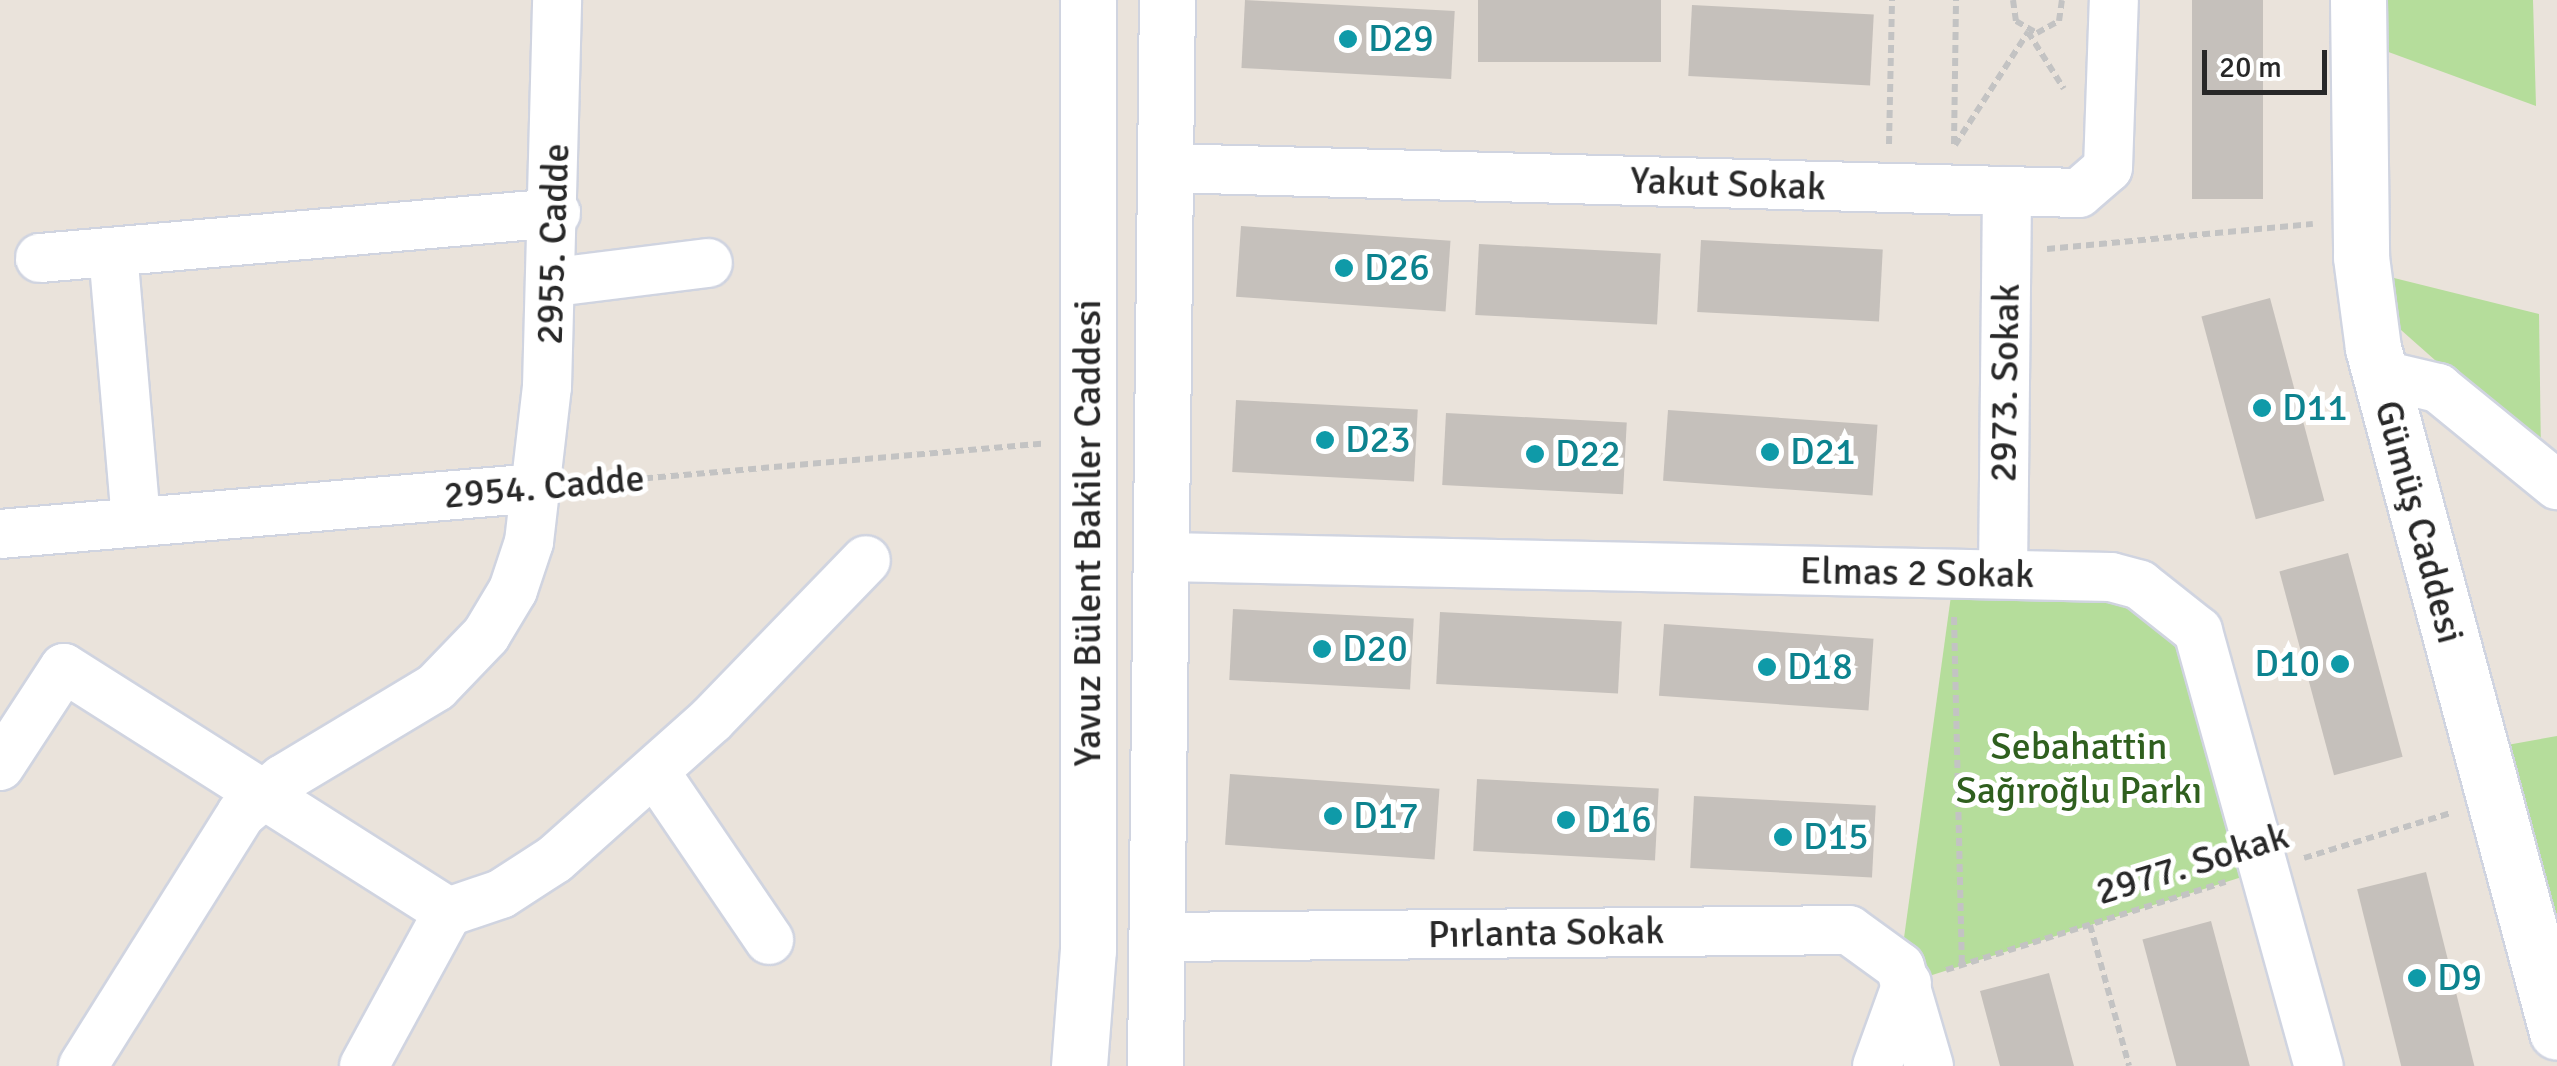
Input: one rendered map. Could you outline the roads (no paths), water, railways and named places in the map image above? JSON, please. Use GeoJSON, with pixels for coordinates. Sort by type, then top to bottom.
{"type":"FeatureCollection","features":[{"type":"Feature","properties":{"kind":"street","name":"2955. Cadde"},"geometry":{"type":"LineString","coordinates":[[262,793],[424,696],[474,651],[520,573],[538,488],[555,282],[557,0]]}},
{"type":"Feature","properties":{"kind":"street","name":"Yavuz Bülent Bakiler Caddesi"},"geometry":{"type":"LineString","coordinates":[[1079,1066],[1088,950],[1088,0]]}},
{"type":"Feature","properties":{"kind":"street","name":"Yavuz Bülent Bakiler Caddesi"},"geometry":{"type":"LineString","coordinates":[[1155,1066],[1162,937],[1167,0]]}},
{"type":"Feature","properties":{"kind":"street","name":"Yakut Sokak"},"geometry":{"type":"LineString","coordinates":[[1166,168],[1888,188],[1954,168],[2006,191],[2079,193],[2107,176],[2114,0]]}},
{"type":"Feature","properties":{"kind":"street","name":"Gümüş Caddesi"},"geometry":{"type":"LineString","coordinates":[[2358,0],[2360,220],[2378,374],[2557,1032]]}},
{"type":"Feature","properties":{"kind":"street","name":"2973. Sokak"},"geometry":{"type":"LineString","coordinates":[[2003,574],[2006,191]]}},
{"type":"Feature","properties":{"kind":"street"},"geometry":{"type":"LineString","coordinates":[[40,258],[556,214]]}},
{"type":"Feature","properties":{"kind":"street"},"geometry":{"type":"LineString","coordinates":[[113,252],[136,521]]}},
{"type":"Feature","properties":{"kind":"street"},"geometry":{"type":"LineString","coordinates":[[555,282],[708,263]]}},
{"type":"Feature","properties":{"kind":"street"},"geometry":{"type":"LineString","coordinates":[[2378,374],[2438,388],[2557,485]]}},
{"type":"Feature","properties":{"kind":"street","name":"2954. Cadde"},"geometry":{"type":"LineString","coordinates":[[0,534],[538,488]]}},
{"type":"Feature","properties":{"kind":"street","name":"Elmas 2 Sokak"},"geometry":{"type":"LineString","coordinates":[[1166,557],[2003,574],[2127,580],[2192,621],[2319,1066]]}},
{"type":"Feature","properties":{"kind":"street"},"geometry":{"type":"LineString","coordinates":[[364,1066],[448,912],[532,876],[655,772],[866,560]]}},
{"type":"Feature","properties":{"kind":"street"},"geometry":{"type":"LineString","coordinates":[[0,766],[64,668],[448,912]]}},
{"type":"Feature","properties":{"kind":"street"},"geometry":{"type":"LineString","coordinates":[[655,772],[769,940]]}},
{"type":"Feature","properties":{"kind":"street"},"geometry":{"type":"LineString","coordinates":[[83,1066],[262,793]]}},
{"type":"Feature","properties":{"kind":"street","name":"Pırlanta Sokak"},"geometry":{"type":"LineString","coordinates":[[1162,937],[1849,930],[1887,950],[1907,983]]}},
{"type":"Feature","properties":{"kind":"street"},"geometry":{"type":"LineString","coordinates":[[1877,1066],[1907,983]]}},
{"type":"Feature","properties":{"kind":"street"},"geometry":{"type":"LineString","coordinates":[[1907,983],[1929,1066]]}},
{"type":"Feature","properties":{"kind":"place","name":"D29"},"geometry":{"type":"Point","coordinates":[1348,39]}},
{"type":"Feature","properties":{"kind":"place","name":"D26"},"geometry":{"type":"Point","coordinates":[1344,268]}},
{"type":"Feature","properties":{"kind":"place","name":"D11"},"geometry":{"type":"Point","coordinates":[2262,408]}},
{"type":"Feature","properties":{"kind":"place","name":"D23"},"geometry":{"type":"Point","coordinates":[1325,440]}},
{"type":"Feature","properties":{"kind":"place","name":"D21"},"geometry":{"type":"Point","coordinates":[1770,452]}},
{"type":"Feature","properties":{"kind":"place","name":"D22"},"geometry":{"type":"Point","coordinates":[1535,454]}},
{"type":"Feature","properties":{"kind":"place","name":"D20"},"geometry":{"type":"Point","coordinates":[1322,649]}},
{"type":"Feature","properties":{"kind":"place","name":"D10"},"geometry":{"type":"Point","coordinates":[2340,664]}},
{"type":"Feature","properties":{"kind":"place","name":"D18"},"geometry":{"type":"Point","coordinates":[1767,667]}},
{"type":"Feature","properties":{"kind":"place","name":"D17"},"geometry":{"type":"Point","coordinates":[1333,816]}},
{"type":"Feature","properties":{"kind":"place","name":"D16"},"geometry":{"type":"Point","coordinates":[1566,820]}},
{"type":"Feature","properties":{"kind":"place","name":"D15"},"geometry":{"type":"Point","coordinates":[1783,837]}},
{"type":"Feature","properties":{"kind":"place","name":"D9"},"geometry":{"type":"Point","coordinates":[2417,978]}},
{"type":"Feature","properties":{"kind":"park label","name":"Sebahattin Sağıroğlu Parkı"},"geometry":{"type":"Point","coordinates":[2079,769]}}]}
